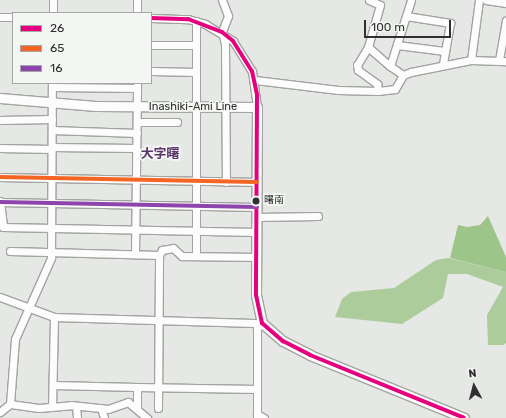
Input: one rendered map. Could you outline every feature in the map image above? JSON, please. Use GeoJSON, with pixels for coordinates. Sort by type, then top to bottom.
{"type":"FeatureCollection","features":[{"type":"Feature","properties":{"kind":"main road","name":"Inashiki-Ami Line"},"geometry":{"type":"LineString","coordinates":[[0,98],[52,104],[137,107],[257,107]]}},
{"type":"Feature","properties":{"kind":"main road"},"geometry":{"type":"LineString","coordinates":[[257,107],[257,306],[262,323],[283,341],[310,355],[464,418]]}},
{"type":"Feature","properties":{"kind":"street"},"geometry":{"type":"LineString","coordinates":[[53,0],[53,12]]}},
{"type":"Feature","properties":{"kind":"street"},"geometry":{"type":"LineString","coordinates":[[137,0],[137,12]]}},
{"type":"Feature","properties":{"kind":"street"},"geometry":{"type":"LineString","coordinates":[[222,0],[228,16],[222,32],[225,44],[226,182]]}},
{"type":"Feature","properties":{"kind":"street"},"geometry":{"type":"LineString","coordinates":[[369,0],[380,5],[368,47],[357,65],[358,70],[377,84],[378,91]]}},
{"type":"Feature","properties":{"kind":"street"},"geometry":{"type":"LineString","coordinates":[[390,66],[411,0]]}},
{"type":"Feature","properties":{"kind":"street"},"geometry":{"type":"LineString","coordinates":[[471,60],[480,0]]}},
{"type":"Feature","properties":{"kind":"street"},"geometry":{"type":"LineString","coordinates":[[486,0],[506,3]]}},
{"type":"Feature","properties":{"kind":"street"},"geometry":{"type":"LineString","coordinates":[[406,16],[450,23],[443,64]]}},
{"type":"Feature","properties":{"kind":"street"},"geometry":{"type":"LineString","coordinates":[[0,17],[12,18]]}},
{"type":"Feature","properties":{"kind":"street"},"geometry":{"type":"LineString","coordinates":[[152,18],[196,21],[222,32],[241,52],[255,80],[257,107]]}},
{"type":"Feature","properties":{"kind":"street"},"geometry":{"type":"LineString","coordinates":[[196,21],[196,256]]}},
{"type":"Feature","properties":{"kind":"street"},"geometry":{"type":"LineString","coordinates":[[255,80],[338,90],[378,91],[395,89],[403,75],[443,64],[471,60],[503,61],[506,24]]}},
{"type":"Feature","properties":{"kind":"street"},"geometry":{"type":"LineString","coordinates":[[152,46],[196,45]]}},
{"type":"Feature","properties":{"kind":"street"},"geometry":{"type":"LineString","coordinates":[[397,45],[445,51]]}},
{"type":"Feature","properties":{"kind":"street"},"geometry":{"type":"LineString","coordinates":[[368,47],[403,75]]}},
{"type":"Feature","properties":{"kind":"street"},"geometry":{"type":"LineString","coordinates":[[152,71],[196,72]]}},
{"type":"Feature","properties":{"kind":"street"},"geometry":{"type":"LineString","coordinates":[[10,404],[15,339],[27,307],[46,271],[51,253],[52,85],[137,85],[135,254]]}},
{"type":"Feature","properties":{"kind":"street"},"geometry":{"type":"LineString","coordinates":[[0,120],[52,120]]}},
{"type":"Feature","properties":{"kind":"street"},"geometry":{"type":"LineString","coordinates":[[137,122],[177,122]]}},
{"type":"Feature","properties":{"kind":"street"},"geometry":{"type":"LineString","coordinates":[[52,130],[136,133]]}},
{"type":"Feature","properties":{"kind":"street"},"geometry":{"type":"LineString","coordinates":[[0,148],[136,148]]}},
{"type":"Feature","properties":{"kind":"street"},"geometry":{"type":"LineString","coordinates":[[0,177],[257,182]]}},
{"type":"Feature","properties":{"kind":"street"},"geometry":{"type":"LineString","coordinates":[[257,207],[0,201],[3,227],[257,232]]}},
{"type":"Feature","properties":{"kind":"street"},"geometry":{"type":"LineString","coordinates":[[257,217],[318,216]]}},
{"type":"Feature","properties":{"kind":"street"},"geometry":{"type":"LineString","coordinates":[[158,408],[159,255],[162,250],[173,248],[182,256],[257,257]]}},
{"type":"Feature","properties":{"kind":"street"},"geometry":{"type":"LineString","coordinates":[[10,251],[159,255]]}},
{"type":"Feature","properties":{"kind":"street"},"geometry":{"type":"LineString","coordinates":[[0,297],[54,317],[262,323]]}},
{"type":"Feature","properties":{"kind":"street"},"geometry":{"type":"LineString","coordinates":[[52,407],[54,317]]}},
{"type":"Feature","properties":{"kind":"street"},"geometry":{"type":"LineString","coordinates":[[262,323],[257,328],[257,416],[264,418]]}},
{"type":"Feature","properties":{"kind":"street"},"geometry":{"type":"LineString","coordinates":[[53,385],[257,389]]}},
{"type":"Feature","properties":{"kind":"street"},"geometry":{"type":"LineString","coordinates":[[137,387],[137,408]]}},
{"type":"Feature","properties":{"kind":"street"},"geometry":{"type":"LineString","coordinates":[[0,412],[10,404],[39,408],[76,406],[101,408],[118,407],[128,402],[137,408],[147,418]]}},
{"type":"Feature","properties":{"kind":"street"},"geometry":{"type":"LineString","coordinates":[[76,406],[77,418]]}},
{"type":"Feature","properties":{"kind":"street"},"geometry":{"type":"LineString","coordinates":[[101,408],[104,418]]}},
{"type":"Feature","properties":{"kind":"shaded area"},"geometry":{"type":"Polygon","coordinates":[[[488,216],[506,257],[506,272],[450,258],[458,225],[467,227],[480,225],[488,216]]]}},
{"type":"Feature","properties":{"kind":"shaded area"},"geometry":{"type":"Polygon","coordinates":[[[448,258],[506,272],[506,343],[503,345],[488,345],[487,315],[503,287],[467,274],[448,274],[443,298],[402,324],[335,317],[342,299],[351,292],[394,288],[436,260],[448,258]]]}},
{"type":"Feature","properties":{"kind":"transit line","name":"26"},"geometry":{"type":"LineString","coordinates":[[152,18],[188,19],[222,32],[233,41],[252,71],[257,94],[256,295],[262,323],[283,341],[310,355],[464,418]]}},
{"type":"Feature","properties":{"kind":"transit line","name":"65"},"geometry":{"type":"LineString","coordinates":[[0,177],[257,182]]}},
{"type":"Feature","properties":{"kind":"transit line","name":"16"},"geometry":{"type":"LineString","coordinates":[[0,202],[257,207]]}},
{"type":"Feature","properties":{"kind":"place","name":"曙南"},"geometry":{"type":"Point","coordinates":[256,201]}},
{"type":"Feature","properties":{"kind":"district","name":"大字曙"},"geometry":{"type":"Point","coordinates":[160,154]}}]}
